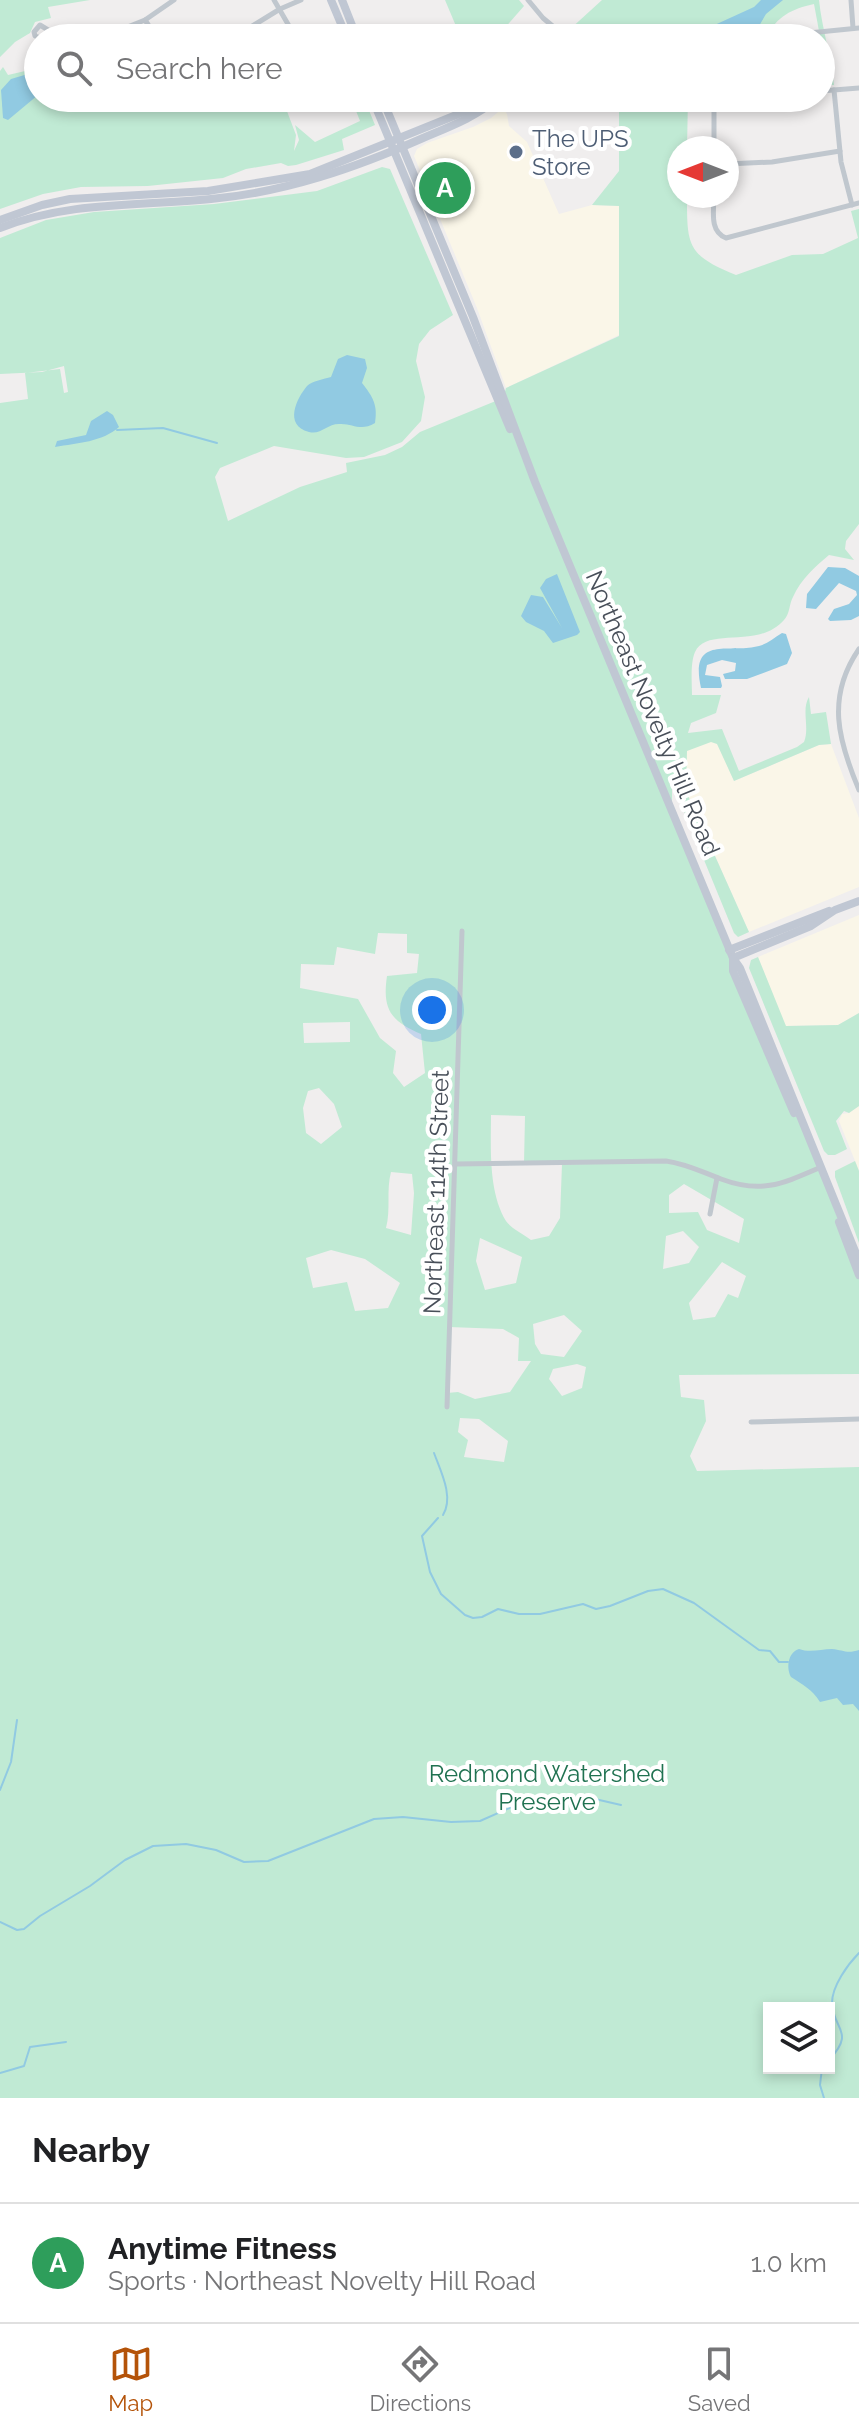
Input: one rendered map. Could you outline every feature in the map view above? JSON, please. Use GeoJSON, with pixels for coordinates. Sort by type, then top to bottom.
{"type":"FeatureCollection","features":[{"type":"Feature","properties":{"kind":"main road"},"geometry":{"type":"LineString","coordinates":[[331,0],[341,24]]}},
{"type":"Feature","properties":{"kind":"main road"},"geometry":{"type":"LineString","coordinates":[[342,0],[351,24]]}},
{"type":"Feature","properties":{"kind":"main road","name":"Northeast Novelty Hill Road"},"geometry":{"type":"LineString","coordinates":[[379,112],[396,145]]}},
{"type":"Feature","properties":{"kind":"main road","name":"Northeast Novelty Hill Road"},"geometry":{"type":"LineString","coordinates":[[386,112],[396,145],[489,382],[535,482],[731,954],[740,968],[859,1261]]}},
{"type":"Feature","properties":{"kind":"main road"},"geometry":{"type":"LineString","coordinates":[[0,220],[70,199],[208,191],[292,178],[396,145],[478,112]]}},
{"type":"Feature","properties":{"kind":"main road"},"geometry":{"type":"LineString","coordinates":[[0,228],[47,213],[83,206],[216,199],[289,186],[332,175],[396,145]]}},
{"type":"Feature","properties":{"kind":"main road"},"geometry":{"type":"LineString","coordinates":[[731,954],[809,917],[859,901]]}},
{"type":"Feature","properties":{"kind":"main road","name":"Northeast Novelty Hill Road"},"geometry":{"type":"LineString","coordinates":[[836,1209],[840,1230],[859,1275]]}},
{"type":"Feature","properties":{"kind":"street"},"geometry":{"type":"LineString","coordinates":[[135,24],[174,0]]}},
{"type":"Feature","properties":{"kind":"street"},"geometry":{"type":"LineString","coordinates":[[274,0],[288,24]]}},
{"type":"Feature","properties":{"kind":"street"},"geometry":{"type":"LineString","coordinates":[[256,24],[301,0]]}},
{"type":"Feature","properties":{"kind":"street"},"geometry":{"type":"LineString","coordinates":[[528,0],[549,24]]}},
{"type":"Feature","properties":{"kind":"street"},"geometry":{"type":"LineString","coordinates":[[835,30],[856,28],[851,0]]}},
{"type":"Feature","properties":{"kind":"street"},"geometry":{"type":"LineString","coordinates":[[145,20],[148,24]]}},
{"type":"Feature","properties":{"kind":"street"},"geometry":{"type":"LineString","coordinates":[[835,90],[859,88]]}},
{"type":"Feature","properties":{"kind":"street"},"geometry":{"type":"LineString","coordinates":[[714,208],[714,225],[719,235],[728,238],[856,204],[840,151],[835,100]]}},
{"type":"Feature","properties":{"kind":"street"},"geometry":{"type":"LineString","coordinates":[[714,112],[714,136]]}},
{"type":"Feature","properties":{"kind":"street"},"geometry":{"type":"LineString","coordinates":[[739,163],[772,162],[840,151]]}},
{"type":"Feature","properties":{"kind":"street"},"geometry":{"type":"LineString","coordinates":[[859,649],[843,682],[839,703],[840,737],[859,790]]}},
{"type":"Feature","properties":{"kind":"street","name":"Northeast 114th Street"},"geometry":{"type":"LineString","coordinates":[[447,1407],[462,931]]}},
{"type":"Feature","properties":{"kind":"street"},"geometry":{"type":"LineString","coordinates":[[456,1164],[666,1161],[693,1166],[745,1187],[768,1187],[819,1168]]}},
{"type":"Feature","properties":{"kind":"street"},"geometry":{"type":"LineString","coordinates":[[710,1214],[717,1178]]}},
{"type":"Feature","properties":{"kind":"street"},"geometry":{"type":"LineString","coordinates":[[751,1422],[859,1419]]}},
{"type":"Feature","properties":{"kind":"shaded area"},"geometry":{"type":"Polygon","coordinates":[[[498,112],[506,112],[509,126],[527,142],[559,214],[592,205],[619,206],[619,335],[506,388],[477,308],[414,156],[417,149],[427,143],[491,118],[498,112]]]}},
{"type":"Feature","properties":{"kind":"shaded area"},"geometry":{"type":"Polygon","coordinates":[[[711,741],[718,744],[734,781],[819,745],[831,744],[859,818],[859,887],[749,932],[686,791],[686,751],[711,741]]]}},
{"type":"Feature","properties":{"kind":"shaded area"},"geometry":{"type":"Polygon","coordinates":[[[859,915],[859,1013],[838,1025],[785,1026],[758,957],[859,915]]]}},
{"type":"Feature","properties":{"kind":"shaded area"},"geometry":{"type":"Polygon","coordinates":[[[859,1106],[859,1171],[839,1121],[842,1114],[859,1106]]]}},
{"type":"Feature","properties":{"kind":"green space"},"geometry":{"type":"Polygon","coordinates":[[[0,0],[90,0],[48,7],[51,18],[24,24],[24,37],[0,57],[0,0]]]}},
{"type":"Feature","properties":{"kind":"green space"},"geometry":{"type":"Polygon","coordinates":[[[445,0],[519,0],[524,6],[508,24],[455,24],[445,0]]]}},
{"type":"Feature","properties":{"kind":"green space"},"geometry":{"type":"Polygon","coordinates":[[[602,0],[819,0],[823,24],[818,24],[814,4],[799,8],[775,24],[576,24],[602,0]]]}},
{"type":"Feature","properties":{"kind":"green space"},"geometry":{"type":"Polygon","coordinates":[[[3,67],[8,75],[24,71],[24,112],[287,112],[296,135],[294,151],[299,140],[295,125],[315,142],[360,121],[356,112],[370,112],[375,125],[342,139],[344,150],[296,165],[281,163],[246,169],[223,178],[148,186],[81,187],[43,194],[0,209],[0,71],[3,67]]]}},
{"type":"Feature","properties":{"kind":"green space","name":"Redmond Watershed Preserve"},"geometry":{"type":"Polygon","coordinates":[[[619,112],[688,112],[687,136],[667,136],[667,208],[687,208],[693,247],[720,268],[736,275],[792,255],[823,254],[858,238],[851,211],[859,209],[859,524],[846,541],[845,549],[854,560],[829,555],[804,579],[793,597],[786,618],[773,629],[761,634],[710,640],[701,644],[692,662],[692,695],[721,695],[716,713],[691,723],[688,733],[722,729],[739,771],[804,742],[809,697],[811,714],[826,712],[831,744],[819,745],[734,781],[717,744],[711,742],[687,751],[686,791],[749,932],[738,937],[734,933],[672,782],[672,812],[786,1097],[806,1134],[859,1275],[859,1374],[679,1375],[681,1397],[704,1400],[706,1421],[690,1456],[697,1471],[859,1467],[859,2098],[0,2098],[0,403],[28,399],[25,373],[0,374],[0,238],[46,220],[94,212],[214,204],[317,191],[382,167],[390,169],[453,315],[430,330],[419,344],[416,361],[425,397],[421,421],[402,442],[364,457],[346,458],[274,446],[220,468],[215,477],[228,521],[300,487],[347,472],[346,463],[385,455],[402,447],[420,432],[503,398],[506,388],[619,336],[619,206],[592,205],[619,171],[619,112]],[[64,366],[48,370],[60,369],[64,393],[68,392],[64,366]],[[378,933],[375,954],[337,947],[334,965],[301,964],[300,988],[358,999],[380,1038],[396,1051],[393,1073],[404,1087],[425,1073],[421,1034],[396,1019],[386,998],[387,976],[417,973],[419,954],[407,953],[407,934],[378,933]],[[350,1022],[303,1023],[304,1043],[350,1042],[350,1022]],[[319,1088],[308,1091],[303,1108],[306,1133],[321,1144],[342,1127],[334,1104],[319,1088]],[[491,1115],[493,1183],[500,1209],[514,1229],[531,1240],[549,1236],[560,1218],[562,1164],[524,1163],[525,1116],[491,1115]],[[391,1172],[386,1228],[411,1235],[414,1193],[412,1174],[391,1172]],[[684,1184],[669,1195],[669,1213],[698,1212],[707,1230],[739,1243],[744,1219],[684,1184]],[[683,1231],[666,1236],[663,1269],[689,1263],[699,1247],[683,1231]],[[480,1238],[476,1261],[485,1290],[516,1283],[522,1257],[480,1238]],[[331,1250],[306,1258],[313,1288],[347,1282],[355,1311],[388,1308],[400,1283],[365,1259],[331,1250]],[[722,1262],[689,1303],[693,1320],[715,1317],[728,1294],[738,1298],[746,1276],[722,1262]],[[564,1315],[533,1324],[535,1344],[541,1354],[564,1357],[582,1331],[564,1315]],[[449,1327],[447,1393],[458,1392],[475,1399],[510,1392],[531,1361],[518,1361],[519,1338],[503,1329],[449,1327]],[[577,1364],[553,1369],[549,1379],[562,1396],[582,1388],[586,1367],[577,1364]],[[460,1418],[458,1432],[468,1440],[464,1457],[504,1462],[508,1441],[479,1419],[460,1418]]]}},
{"type":"Feature","properties":{"kind":"green space"},"geometry":{"type":"Polygon","coordinates":[[[758,957],[786,1026],[838,1025],[859,1013],[859,1106],[849,1113],[844,1111],[836,1121],[847,1149],[835,1155],[824,1151],[749,968],[751,960],[758,957]]]}},
{"type":"Feature","properties":{"kind":"green space"},"geometry":{"type":"Polygon","coordinates":[[[855,1161],[859,1171],[859,1243],[835,1177],[835,1171],[855,1161]]]}},
{"type":"Feature","properties":{"kind":"water"},"geometry":{"type":"Polygon","coordinates":[[[761,0],[783,0],[766,14],[760,24],[717,24],[754,7],[761,0]]]}},
{"type":"Feature","properties":{"kind":"water"},"geometry":{"type":"Polygon","coordinates":[[[24,75],[24,107],[8,120],[3,118],[1,90],[11,79],[24,75]]]}},
{"type":"Feature","properties":{"kind":"water"},"geometry":{"type":"Polygon","coordinates":[[[347,355],[365,359],[367,368],[362,383],[374,402],[375,423],[361,427],[335,424],[313,433],[301,429],[296,424],[294,411],[303,391],[312,383],[331,377],[338,359],[347,355]]]}},
{"type":"Feature","properties":{"kind":"water"},"geometry":{"type":"Polygon","coordinates":[[[107,411],[119,427],[112,432],[89,441],[55,447],[57,441],[86,435],[91,421],[107,411]]]}},
{"type":"Feature","properties":{"kind":"water"},"geometry":{"type":"Polygon","coordinates":[[[828,567],[845,568],[859,576],[859,616],[851,620],[828,619],[834,609],[849,604],[857,595],[856,591],[839,583],[816,609],[806,608],[807,594],[828,567]]]}},
{"type":"Feature","properties":{"kind":"water"},"geometry":{"type":"Polygon","coordinates":[[[557,574],[580,632],[553,643],[544,631],[521,616],[531,595],[543,597],[562,628],[540,588],[546,579],[557,574]]]}},
{"type":"Feature","properties":{"kind":"water"},"geometry":{"type":"Polygon","coordinates":[[[782,633],[786,634],[792,653],[787,664],[747,679],[725,679],[723,674],[735,671],[736,663],[722,660],[707,665],[705,675],[720,677],[721,688],[701,688],[699,671],[706,653],[759,646],[782,633]]]}},
{"type":"Feature","properties":{"kind":"water"},"geometry":{"type":"Polygon","coordinates":[[[799,1649],[859,1650],[859,1711],[853,1704],[843,1705],[837,1698],[820,1702],[810,1690],[791,1677],[789,1661],[792,1653],[799,1649]]]}},
{"type":"Feature","properties":{"kind":"waterway"},"geometry":{"type":"LineString","coordinates":[[117,430],[163,428],[217,443]]}},
{"type":"Feature","properties":{"kind":"waterway"},"geometry":{"type":"LineString","coordinates":[[434,1453],[447,1492],[443,1515]]}},
{"type":"Feature","properties":{"kind":"waterway"},"geometry":{"type":"LineString","coordinates":[[438,1518],[422,1536],[430,1572],[441,1594],[465,1615],[482,1617],[498,1609],[519,1614],[540,1614],[583,1604],[596,1609],[663,1589],[694,1603],[759,1650],[770,1651],[779,1662],[788,1662]]}},
{"type":"Feature","properties":{"kind":"waterway"},"geometry":{"type":"LineString","coordinates":[[0,1790],[11,1762],[17,1720]]}},
{"type":"Feature","properties":{"kind":"waterway"},"geometry":{"type":"LineString","coordinates":[[0,1922],[17,1930],[24,1929],[125,1860],[153,1846],[186,1844],[216,1850],[244,1862],[268,1861],[374,1819],[403,1817],[451,1822],[480,1821],[514,1806],[545,1800],[595,1799],[621,1805]]}},
{"type":"Feature","properties":{"kind":"waterway"},"geometry":{"type":"LineString","coordinates":[[832,2002],[841,1976],[859,1953]]}},
{"type":"Feature","properties":{"kind":"waterway"},"geometry":{"type":"LineString","coordinates":[[835,2017],[842,2036],[835,2052]]}},
{"type":"Feature","properties":{"kind":"waterway"},"geometry":{"type":"LineString","coordinates":[[0,2073],[24,2066],[30,2047],[66,2042]]}},
{"type":"Feature","properties":{"kind":"waterway"},"geometry":{"type":"LineString","coordinates":[[821,2074],[820,2085],[824,2098]]}},
{"type":"Feature","properties":{"kind":"place","name":"The UPS Store"},"geometry":{"type":"Point","coordinates":[516,152]}},
{"type":"Feature","properties":{"kind":"place","name":"Anytime Fitness"},"geometry":{"type":"Point","coordinates":[445,188]}}]}
